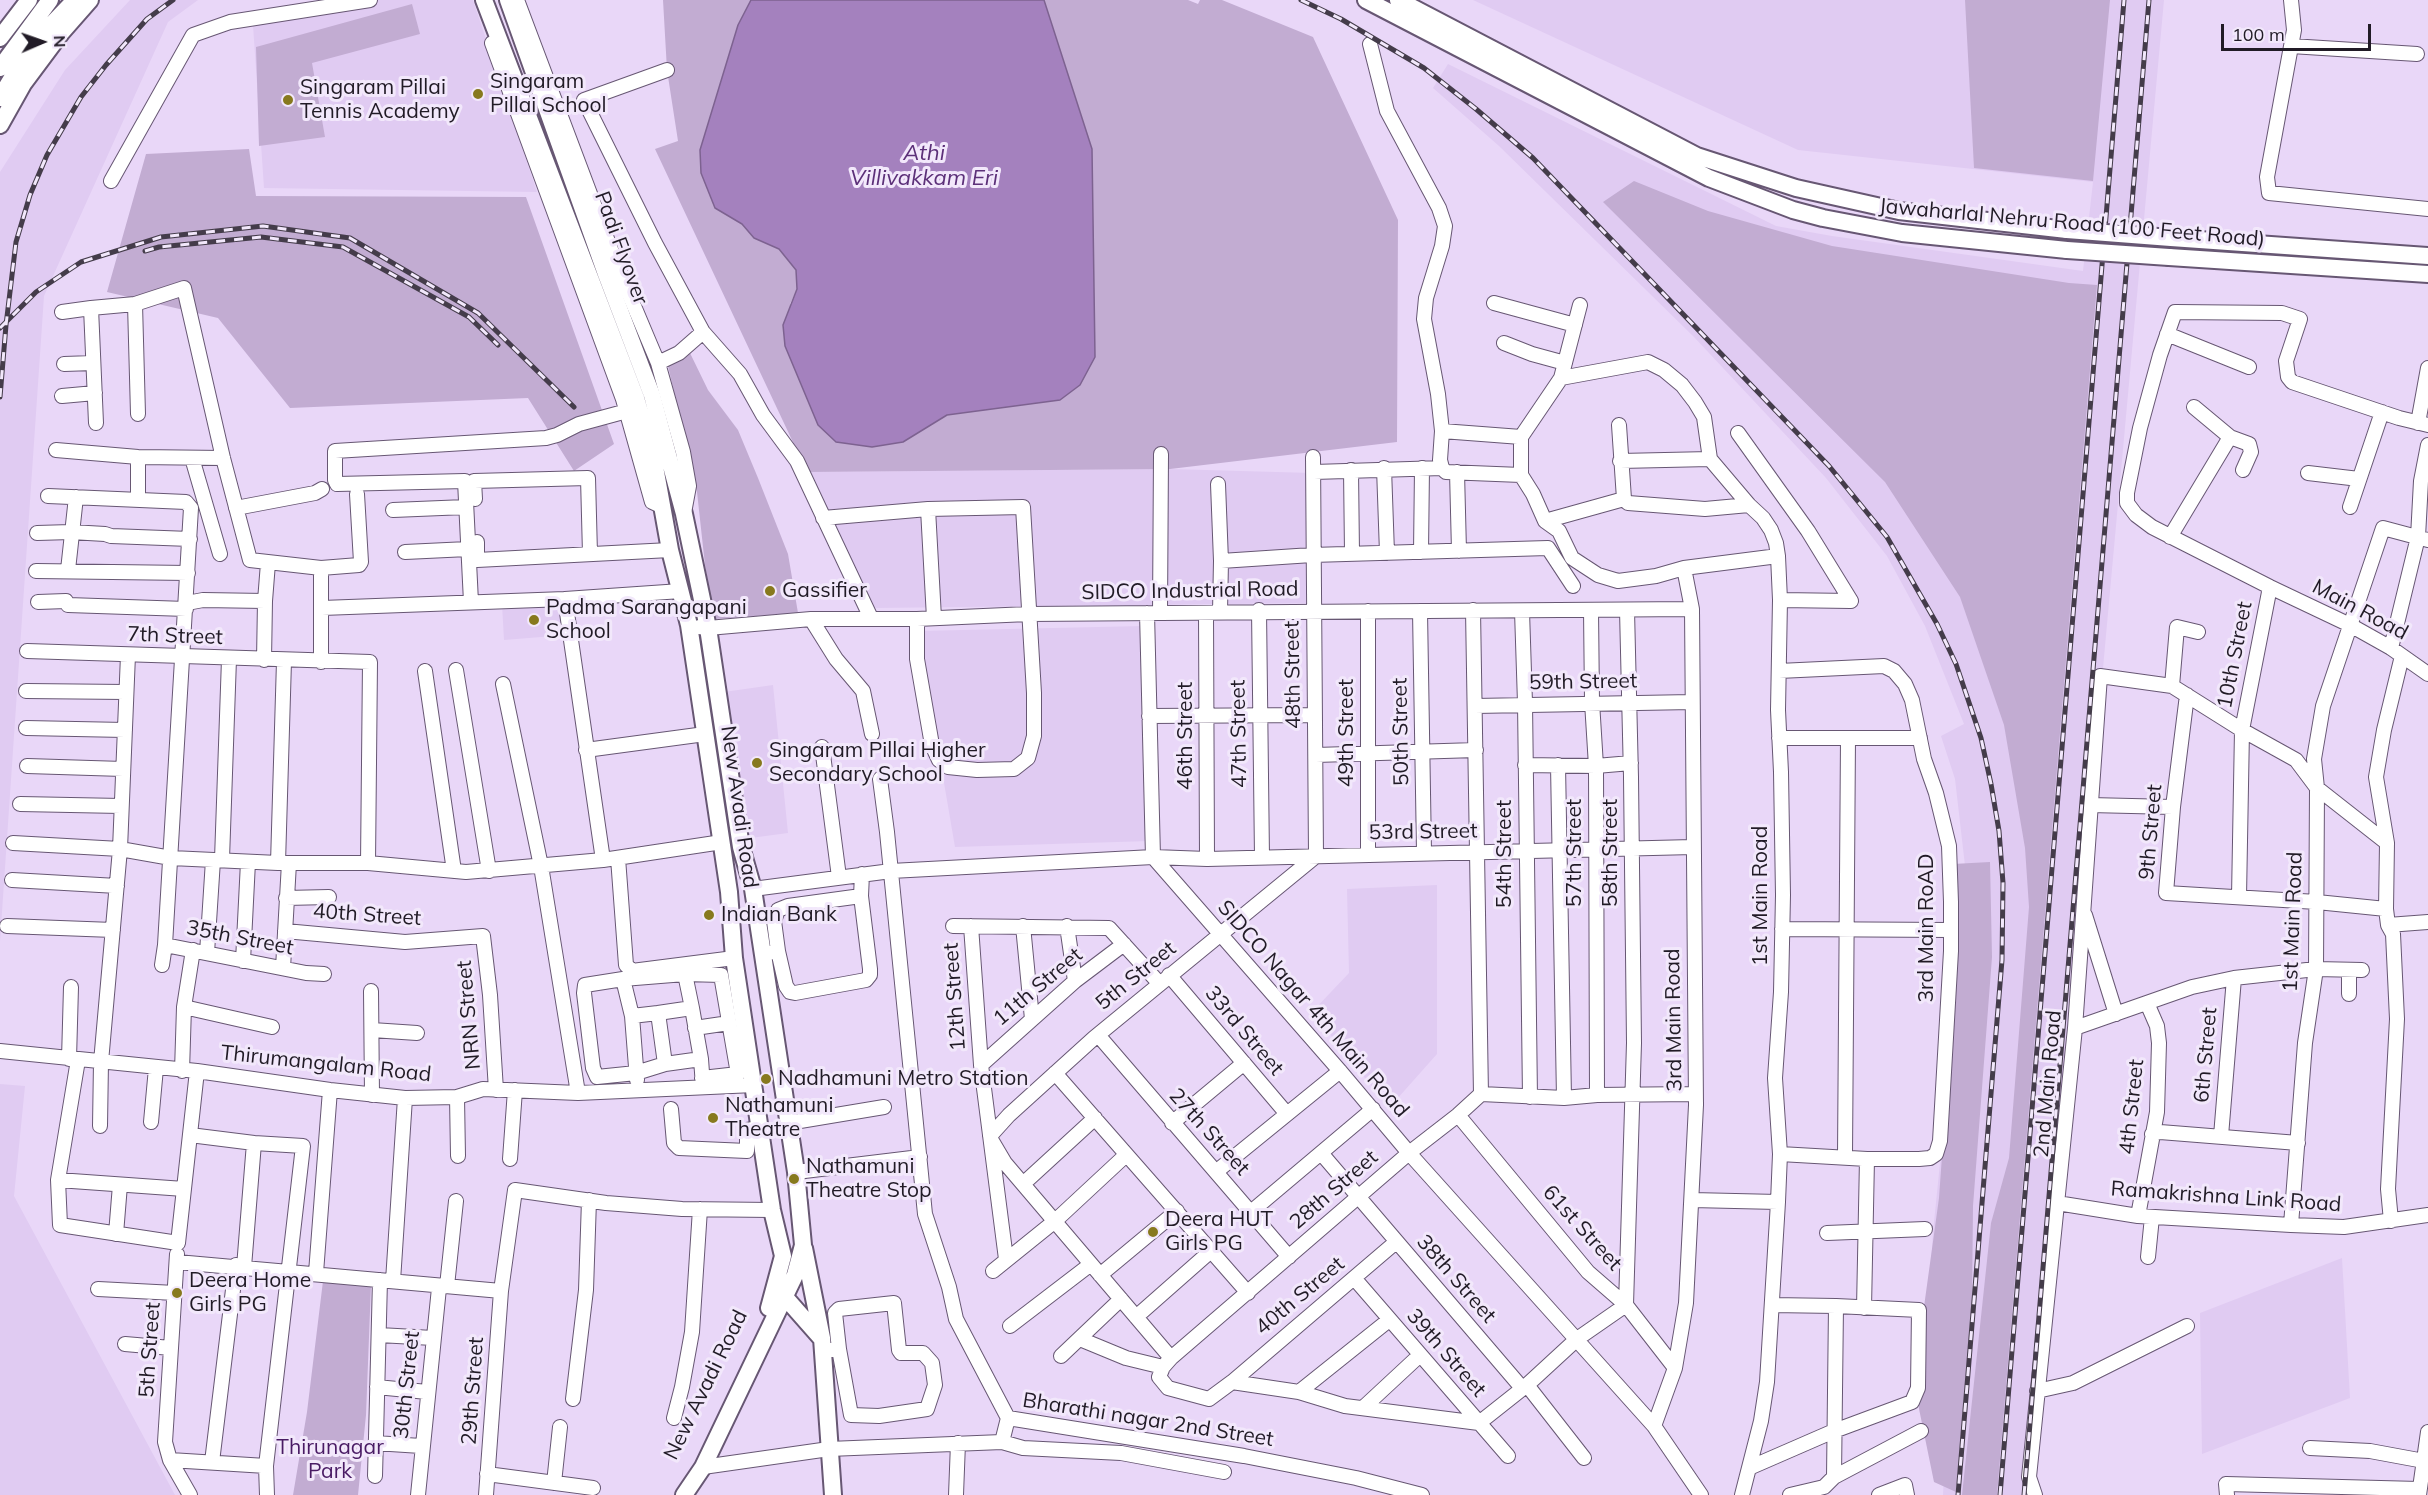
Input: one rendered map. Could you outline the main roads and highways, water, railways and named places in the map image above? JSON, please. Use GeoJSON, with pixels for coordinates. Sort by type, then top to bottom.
{"type":"FeatureCollection","features":[{"type":"Feature","properties":{"kind":"main road"},"geometry":{"type":"LineString","coordinates":[[0,21],[17,0]]}},
{"type":"Feature","properties":{"kind":"main road"},"geometry":{"type":"LineString","coordinates":[[0,38],[29,0]]}},
{"type":"Feature","properties":{"kind":"main road"},"geometry":{"type":"LineString","coordinates":[[0,68],[50,0]]}},
{"type":"Feature","properties":{"kind":"main road"},"geometry":{"type":"LineString","coordinates":[[0,98],[41,37],[75,0]]}},
{"type":"Feature","properties":{"kind":"main road"},"geometry":{"type":"LineString","coordinates":[[0,125],[23,84],[66,27],[90,0]]}},
{"type":"Feature","properties":{"kind":"main road","name":"Padi Flyover"},"geometry":{"type":"LineString","coordinates":[[484,0],[636,398],[663,507]]}},
{"type":"Feature","properties":{"kind":"main road","name":"Padi Flyover"},"geometry":{"type":"LineString","coordinates":[[508,0],[652,395],[684,514]]}},
{"type":"Feature","properties":{"kind":"main road","name":"Jawaharlal Nehru Road (100 Feet Road)"},"geometry":{"type":"LineString","coordinates":[[1366,0],[1709,178],[1793,210],[1902,233],[2067,250],[2428,274]]}},
{"type":"Feature","properties":{"kind":"main road","name":"Jawaharlal Nehru Road (100 Feet Road)"},"geometry":{"type":"LineString","coordinates":[[1398,0],[1697,156],[1796,188],[1899,211],[2067,230],[2428,256]]}},
{"type":"Feature","properties":{"kind":"main road","name":"New Avadi Road"},"geometry":{"type":"LineString","coordinates":[[663,507],[670,550],[688,625],[722,842],[729,892],[734,958],[759,1128],[772,1210],[782,1254],[779,1294],[703,1467],[684,1495]]}},
{"type":"Feature","properties":{"kind":"main road","name":"New Avadi Road"},"geometry":{"type":"LineString","coordinates":[[673,1495],[694,1465],[752,1338],[771,1304],[795,1275],[801,1251],[796,1172],[771,953],[741,847],[708,628],[684,514]]}},
{"type":"Feature","properties":{"kind":"main road"},"geometry":{"type":"LineString","coordinates":[[782,1254],[801,1251],[828,1346],[829,1449],[833,1495]]}},
{"type":"Feature","properties":{"kind":"main road"},"geometry":{"type":"LineString","coordinates":[[779,1294],[828,1346]]}},
{"type":"Feature","properties":{"kind":"water","name":"Athi Villivakkam Eri"},"geometry":{"type":"Polygon","coordinates":[[[751,0],[1044,0],[1092,149],[1095,357],[1080,385],[1060,400],[947,415],[903,442],[872,447],[836,442],[818,425],[785,346],[783,325],[797,289],[796,270],[779,249],[754,238],[742,224],[715,208],[701,173],[700,150],[738,25],[751,0]]]}},
{"type":"Feature","properties":{"kind":"railway"},"geometry":{"type":"LineString","coordinates":[[0,397],[16,242],[30,195],[47,155],[81,97],[106,65],[147,19],[173,0]]}},
{"type":"Feature","properties":{"kind":"railway"},"geometry":{"type":"LineString","coordinates":[[1301,0],[1341,19],[1424,68],[1533,158],[1829,466],[1887,537],[1937,624],[1956,664],[1981,738],[1991,784],[1999,831],[2003,883],[2002,960],[1958,1495]]}},
{"type":"Feature","properties":{"kind":"railway"},"geometry":{"type":"LineString","coordinates":[[2000,1495],[2124,0]]}},
{"type":"Feature","properties":{"kind":"railway"},"geometry":{"type":"LineString","coordinates":[[2024,1495],[2149,0]]}},
{"type":"Feature","properties":{"kind":"railway"},"geometry":{"type":"LineString","coordinates":[[0,328],[36,292],[81,262],[161,237],[263,226],[350,238],[478,313],[574,407]]}},
{"type":"Feature","properties":{"kind":"railway"},"geometry":{"type":"LineString","coordinates":[[145,251],[159,247],[261,237],[343,247],[469,317],[498,345]]}},
{"type":"Feature","properties":{"kind":"place","name":"Singaram Pillai School"},"geometry":{"type":"Point","coordinates":[478,94]}},
{"type":"Feature","properties":{"kind":"place","name":"Singaram Pillai Tennis Academy"},"geometry":{"type":"Point","coordinates":[288,100]}},
{"type":"Feature","properties":{"kind":"place","name":"Gassifier"},"geometry":{"type":"Point","coordinates":[770,591]}},
{"type":"Feature","properties":{"kind":"place","name":"Padma Sarangapani School"},"geometry":{"type":"Point","coordinates":[534,620]}},
{"type":"Feature","properties":{"kind":"place","name":"Singaram Pillai Higher Secondary School"},"geometry":{"type":"Point","coordinates":[757,763]}},
{"type":"Feature","properties":{"kind":"place","name":"Indian Bank"},"geometry":{"type":"Point","coordinates":[709,915]}},
{"type":"Feature","properties":{"kind":"place","name":"Nadhamuni Metro Station"},"geometry":{"type":"Point","coordinates":[766,1079]}},
{"type":"Feature","properties":{"kind":"place","name":"Nathamuni Theatre"},"geometry":{"type":"Point","coordinates":[713,1118]}},
{"type":"Feature","properties":{"kind":"place","name":"Nathamuni Theatre Stop"},"geometry":{"type":"Point","coordinates":[794,1179]}},
{"type":"Feature","properties":{"kind":"place","name":"Deera HUT Girls PG"},"geometry":{"type":"Point","coordinates":[1153,1232]}},
{"type":"Feature","properties":{"kind":"place","name":"Deera Home Girls PG"},"geometry":{"type":"Point","coordinates":[177,1293]}},
{"type":"Feature","properties":{"kind":"park label","name":"Thirunagar Park"},"geometry":{"type":"Point","coordinates":[330,1460]}}]}
